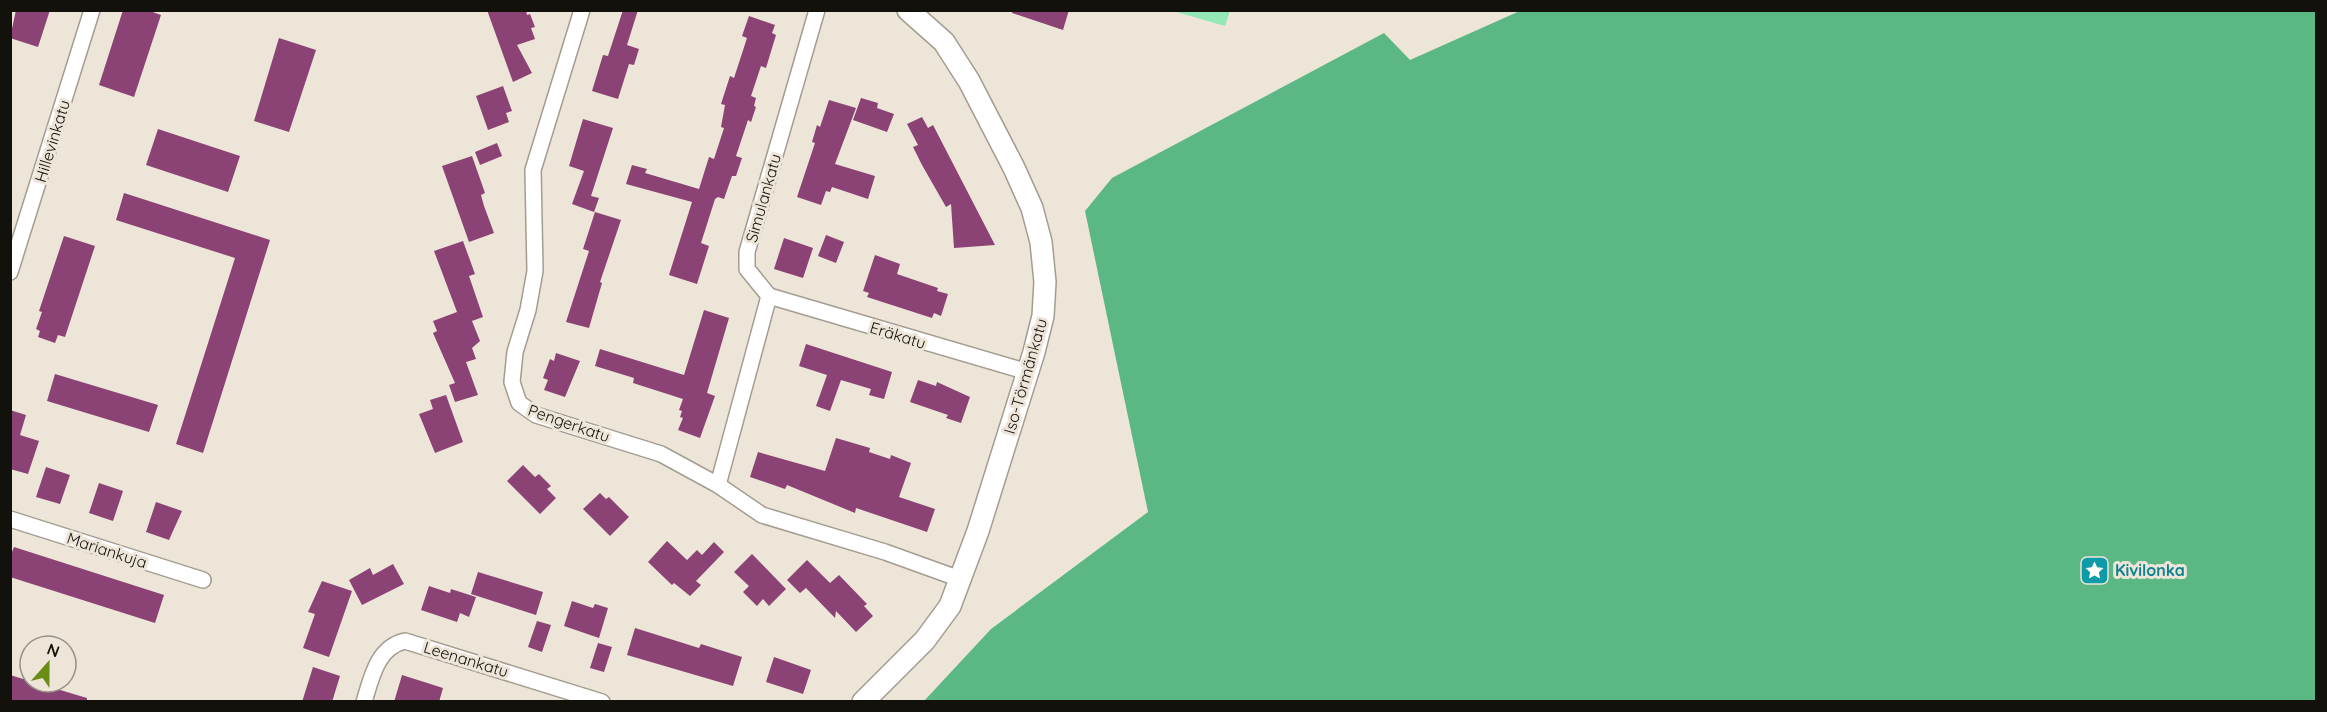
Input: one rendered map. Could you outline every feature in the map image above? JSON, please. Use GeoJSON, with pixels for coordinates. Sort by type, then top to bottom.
{"type":"FeatureCollection","features":[{"type":"Feature","properties":{"kind":"street","name":"Hillevinkatu"},"geometry":{"type":"LineString","coordinates":[[10,272],[92,10]]}},
{"type":"Feature","properties":{"kind":"street","name":"Pengerkatu"},"geometry":{"type":"LineString","coordinates":[[582,10],[533,170],[535,271],[530,301],[513,363],[515,397],[525,409],[536,415],[661,454],[718,485],[762,515],[885,552],[960,579]]}},
{"type":"Feature","properties":{"kind":"street","name":"Simulankatu"},"geometry":{"type":"LineString","coordinates":[[769,296],[751,277],[746,262],[747,252],[818,10]]}},
{"type":"Feature","properties":{"kind":"street","name":"Iso-Törmänkatu"},"geometry":{"type":"LineString","coordinates":[[863,702],[925,640],[950,606],[1028,372],[1043,316],[1045,282],[1041,242],[1032,208],[969,81],[944,42],[908,10]]}},
{"type":"Feature","properties":{"kind":"street"},"geometry":{"type":"LineString","coordinates":[[718,485],[769,296]]}},
{"type":"Feature","properties":{"kind":"street","name":"Eräkatu"},"geometry":{"type":"LineString","coordinates":[[769,296],[1028,372]]}},
{"type":"Feature","properties":{"kind":"street","name":"Mariankuja"},"geometry":{"type":"LineString","coordinates":[[10,519],[203,580]]}},
{"type":"Feature","properties":{"kind":"street","name":"Leenankatu"},"geometry":{"type":"LineString","coordinates":[[364,702],[379,660],[393,645],[405,641],[602,702]]}},
{"type":"Feature","properties":{"kind":"green space"},"geometry":{"type":"Polygon","coordinates":[[[1230,10],[1225,26],[1173,11],[1230,10]]]}},
{"type":"Feature","properties":{"kind":"green space"},"geometry":{"type":"Polygon","coordinates":[[[1522,10],[2316,11],[2316,701],[924,701],[991,629],[1148,512],[1085,211],[1112,178],[1384,33],[1410,60],[1522,10]]]}},
{"type":"Feature","properties":{"kind":"building"},"geometry":{"type":"Polygon","coordinates":[[[16,10],[50,10],[38,47],[10,38],[16,10]]]}},
{"type":"Feature","properties":{"kind":"building"},"geometry":{"type":"Polygon","coordinates":[[[123,10],[147,10],[161,15],[134,97],[99,85],[123,10]]]}},
{"type":"Feature","properties":{"kind":"building"},"geometry":{"type":"Polygon","coordinates":[[[487,10],[526,10],[527,15],[530,14],[535,27],[531,28],[535,39],[517,45],[532,73],[513,82],[487,10]]]}},
{"type":"Feature","properties":{"kind":"building"},"geometry":{"type":"Polygon","coordinates":[[[623,10],[638,10],[627,45],[639,49],[634,65],[629,64],[618,99],[592,91],[603,55],[608,56],[623,10]]]}},
{"type":"Feature","properties":{"kind":"building"},"geometry":{"type":"Polygon","coordinates":[[[1013,10],[1069,10],[1063,30],[1012,13],[1013,10]]]}},
{"type":"Feature","properties":{"kind":"building"},"geometry":{"type":"Polygon","coordinates":[[[749,16],[775,25],[772,33],[776,35],[766,68],[761,66],[751,96],[756,98],[754,106],[756,107],[751,122],[748,120],[736,156],[742,158],[736,176],[732,176],[724,199],[718,197],[715,199],[701,243],[709,246],[697,284],[669,275],[692,202],[626,184],[632,165],[647,169],[645,173],[699,189],[709,157],[714,159],[724,128],[721,127],[725,105],[721,104],[730,76],[734,78],[747,38],[742,36],[749,16]]]}},
{"type":"Feature","properties":{"kind":"building"},"geometry":{"type":"Polygon","coordinates":[[[279,38],[316,50],[289,132],[254,121],[279,38]]]}},
{"type":"Feature","properties":{"kind":"building"},"geometry":{"type":"Polygon","coordinates":[[[503,86],[512,111],[506,113],[509,122],[488,130],[476,96],[503,86]]]}},
{"type":"Feature","properties":{"kind":"building"},"geometry":{"type":"Polygon","coordinates":[[[861,98],[878,103],[877,108],[894,114],[887,132],[853,120],[861,98]]]}},
{"type":"Feature","properties":{"kind":"building"},"geometry":{"type":"Polygon","coordinates":[[[829,100],[856,108],[835,164],[875,176],[868,199],[832,187],[830,192],[826,191],[821,205],[797,197],[815,143],[812,142],[817,125],[820,127],[829,100]]]}},
{"type":"Feature","properties":{"kind":"building"},"geometry":{"type":"Polygon","coordinates":[[[922,117],[928,128],[933,125],[995,245],[954,248],[951,204],[946,207],[922,165],[913,147],[918,145],[907,124],[922,117]]]}},
{"type":"Feature","properties":{"kind":"building"},"geometry":{"type":"Polygon","coordinates":[[[583,119],[613,128],[591,196],[599,198],[594,212],[572,204],[584,171],[569,166],[583,119]]]}},
{"type":"Feature","properties":{"kind":"building"},"geometry":{"type":"Polygon","coordinates":[[[158,129],[240,156],[228,192],[146,165],[158,129]]]}},
{"type":"Feature","properties":{"kind":"building"},"geometry":{"type":"Polygon","coordinates":[[[497,143],[502,156],[480,165],[475,152],[497,143]]]}},
{"type":"Feature","properties":{"kind":"building"},"geometry":{"type":"Polygon","coordinates":[[[472,156],[485,193],[481,195],[494,233],[469,242],[442,166],[472,156]]]}},
{"type":"Feature","properties":{"kind":"building"},"geometry":{"type":"Polygon","coordinates":[[[124,193],[270,240],[203,453],[176,444],[235,258],[116,220],[124,193]]]}},
{"type":"Feature","properties":{"kind":"building"},"geometry":{"type":"Polygon","coordinates":[[[595,212],[621,220],[600,282],[602,283],[589,328],[566,322],[589,251],[583,249],[595,212]]]}},
{"type":"Feature","properties":{"kind":"building"},"geometry":{"type":"Polygon","coordinates":[[[826,235],[844,242],[836,263],[818,256],[826,235]]]}},
{"type":"Feature","properties":{"kind":"building"},"geometry":{"type":"Polygon","coordinates":[[[64,236],[95,246],[65,337],[58,335],[55,343],[38,337],[40,331],[36,329],[42,312],[39,311],[64,236]]]}},
{"type":"Feature","properties":{"kind":"building"},"geometry":{"type":"Polygon","coordinates":[[[784,238],[813,248],[803,278],[774,269],[784,238]]]}},
{"type":"Feature","properties":{"kind":"building"},"geometry":{"type":"Polygon","coordinates":[[[463,241],[475,274],[469,276],[483,317],[472,321],[480,341],[472,348],[476,359],[466,362],[478,395],[455,402],[449,385],[455,383],[433,333],[437,331],[433,321],[457,312],[434,251],[463,241]]]}},
{"type":"Feature","properties":{"kind":"building"},"geometry":{"type":"Polygon","coordinates":[[[875,255],[900,264],[897,274],[938,288],[937,291],[948,294],[941,316],[934,313],[932,318],[867,297],[869,293],[863,291],[875,255]]]}},
{"type":"Feature","properties":{"kind":"building"},"geometry":{"type":"Polygon","coordinates":[[[704,310],[729,318],[707,393],[715,396],[700,438],[678,430],[683,418],[680,417],[682,411],[679,410],[683,399],[633,383],[634,378],[595,366],[600,349],[684,375],[704,310]]]}},
{"type":"Feature","properties":{"kind":"building"},"geometry":{"type":"Polygon","coordinates":[[[806,344],[892,372],[884,399],[869,395],[871,389],[841,380],[830,411],[816,406],[827,375],[799,366],[806,344]]]}},
{"type":"Feature","properties":{"kind":"building"},"geometry":{"type":"Polygon","coordinates":[[[556,353],[580,361],[565,397],[544,390],[548,380],[543,378],[550,359],[554,361],[556,353]]]}},
{"type":"Feature","properties":{"kind":"building"},"geometry":{"type":"Polygon","coordinates":[[[55,374],[158,405],[149,432],[47,401],[55,374]]]}},
{"type":"Feature","properties":{"kind":"building"},"geometry":{"type":"Polygon","coordinates":[[[918,380],[936,386],[937,382],[970,397],[961,423],[946,418],[948,415],[910,402],[918,380]]]}},
{"type":"Feature","properties":{"kind":"building"},"geometry":{"type":"Polygon","coordinates":[[[446,395],[463,442],[435,453],[419,414],[433,409],[430,400],[446,395]]]}},
{"type":"Feature","properties":{"kind":"building"},"geometry":{"type":"Polygon","coordinates":[[[10,410],[26,415],[20,435],[39,441],[28,474],[10,469],[10,410]]]}},
{"type":"Feature","properties":{"kind":"building"},"geometry":{"type":"Polygon","coordinates":[[[836,438],[870,448],[869,452],[890,459],[891,455],[911,463],[899,497],[935,509],[927,532],[856,508],[855,513],[787,485],[785,489],[750,477],[758,452],[825,471],[836,438]]]}},
{"type":"Feature","properties":{"kind":"building"},"geometry":{"type":"Polygon","coordinates":[[[523,465],[535,477],[539,474],[551,486],[547,489],[556,498],[540,514],[507,481],[523,465]]]}},
{"type":"Feature","properties":{"kind":"building"},"geometry":{"type":"Polygon","coordinates":[[[46,467],[70,475],[60,504],[36,497],[46,467]]]}},
{"type":"Feature","properties":{"kind":"building"},"geometry":{"type":"Polygon","coordinates":[[[99,483],[123,491],[113,521],[89,513],[99,483]]]}},
{"type":"Feature","properties":{"kind":"building"},"geometry":{"type":"Polygon","coordinates":[[[600,493],[606,499],[609,497],[629,517],[610,536],[583,509],[600,493]]]}},
{"type":"Feature","properties":{"kind":"building"},"geometry":{"type":"Polygon","coordinates":[[[156,502],[182,511],[169,540],[146,532],[156,502]]]}},
{"type":"Feature","properties":{"kind":"building"},"geometry":{"type":"Polygon","coordinates":[[[667,541],[687,560],[697,550],[702,555],[714,542],[724,552],[696,581],[701,585],[690,596],[674,583],[672,585],[648,562],[667,541]]]}},
{"type":"Feature","properties":{"kind":"building"},"geometry":{"type":"Polygon","coordinates":[[[14,547],[164,595],[155,623],[10,577],[10,557],[14,547]]]}},
{"type":"Feature","properties":{"kind":"building"},"geometry":{"type":"Polygon","coordinates":[[[752,554],[786,589],[769,606],[763,599],[757,606],[743,592],[749,586],[734,572],[752,554]]]}},
{"type":"Feature","properties":{"kind":"building"},"geometry":{"type":"Polygon","coordinates":[[[807,560],[830,583],[839,575],[867,604],[864,606],[873,616],[856,632],[836,611],[835,618],[806,588],[800,593],[787,580],[807,560]]]}},
{"type":"Feature","properties":{"kind":"building"},"geometry":{"type":"Polygon","coordinates":[[[393,564],[404,584],[362,605],[349,580],[370,568],[373,575],[393,564]]]}},
{"type":"Feature","properties":{"kind":"building"},"geometry":{"type":"Polygon","coordinates":[[[478,572],[543,592],[536,615],[471,594],[478,572]]]}},
{"type":"Feature","properties":{"kind":"building"},"geometry":{"type":"Polygon","coordinates":[[[322,581],[352,591],[329,657],[303,648],[315,614],[308,612],[322,581]]]}},
{"type":"Feature","properties":{"kind":"building"},"geometry":{"type":"Polygon","coordinates":[[[429,586],[450,593],[451,589],[476,597],[469,617],[460,613],[457,622],[421,610],[429,586]]]}},
{"type":"Feature","properties":{"kind":"building"},"geometry":{"type":"Polygon","coordinates":[[[572,601],[593,608],[595,604],[608,608],[599,638],[564,626],[572,601]]]}},
{"type":"Feature","properties":{"kind":"building"},"geometry":{"type":"Polygon","coordinates":[[[537,621],[551,625],[542,652],[528,647],[537,621]]]}},
{"type":"Feature","properties":{"kind":"building"},"geometry":{"type":"Polygon","coordinates":[[[635,628],[699,648],[701,644],[742,657],[733,686],[627,655],[635,628]]]}},
{"type":"Feature","properties":{"kind":"building"},"geometry":{"type":"Polygon","coordinates":[[[598,643],[612,647],[604,672],[590,668],[598,643]]]}},
{"type":"Feature","properties":{"kind":"building"},"geometry":{"type":"Polygon","coordinates":[[[774,657],[811,670],[803,694],[766,682],[774,657]]]}},
{"type":"Feature","properties":{"kind":"building"},"geometry":{"type":"Polygon","coordinates":[[[313,667],[340,676],[332,702],[302,702],[313,667]]]}},
{"type":"Feature","properties":{"kind":"building"},"geometry":{"type":"Polygon","coordinates":[[[10,675],[18,677],[18,694],[74,694],[87,698],[87,702],[10,702],[10,675]]]}},
{"type":"Feature","properties":{"kind":"building"},"geometry":{"type":"Polygon","coordinates":[[[402,675],[443,688],[439,702],[394,702],[402,675]]]}},
{"type":"Feature","properties":{"kind":"place","name":"Kivilonka"},"geometry":{"type":"Point","coordinates":[2094,570]}}]}
